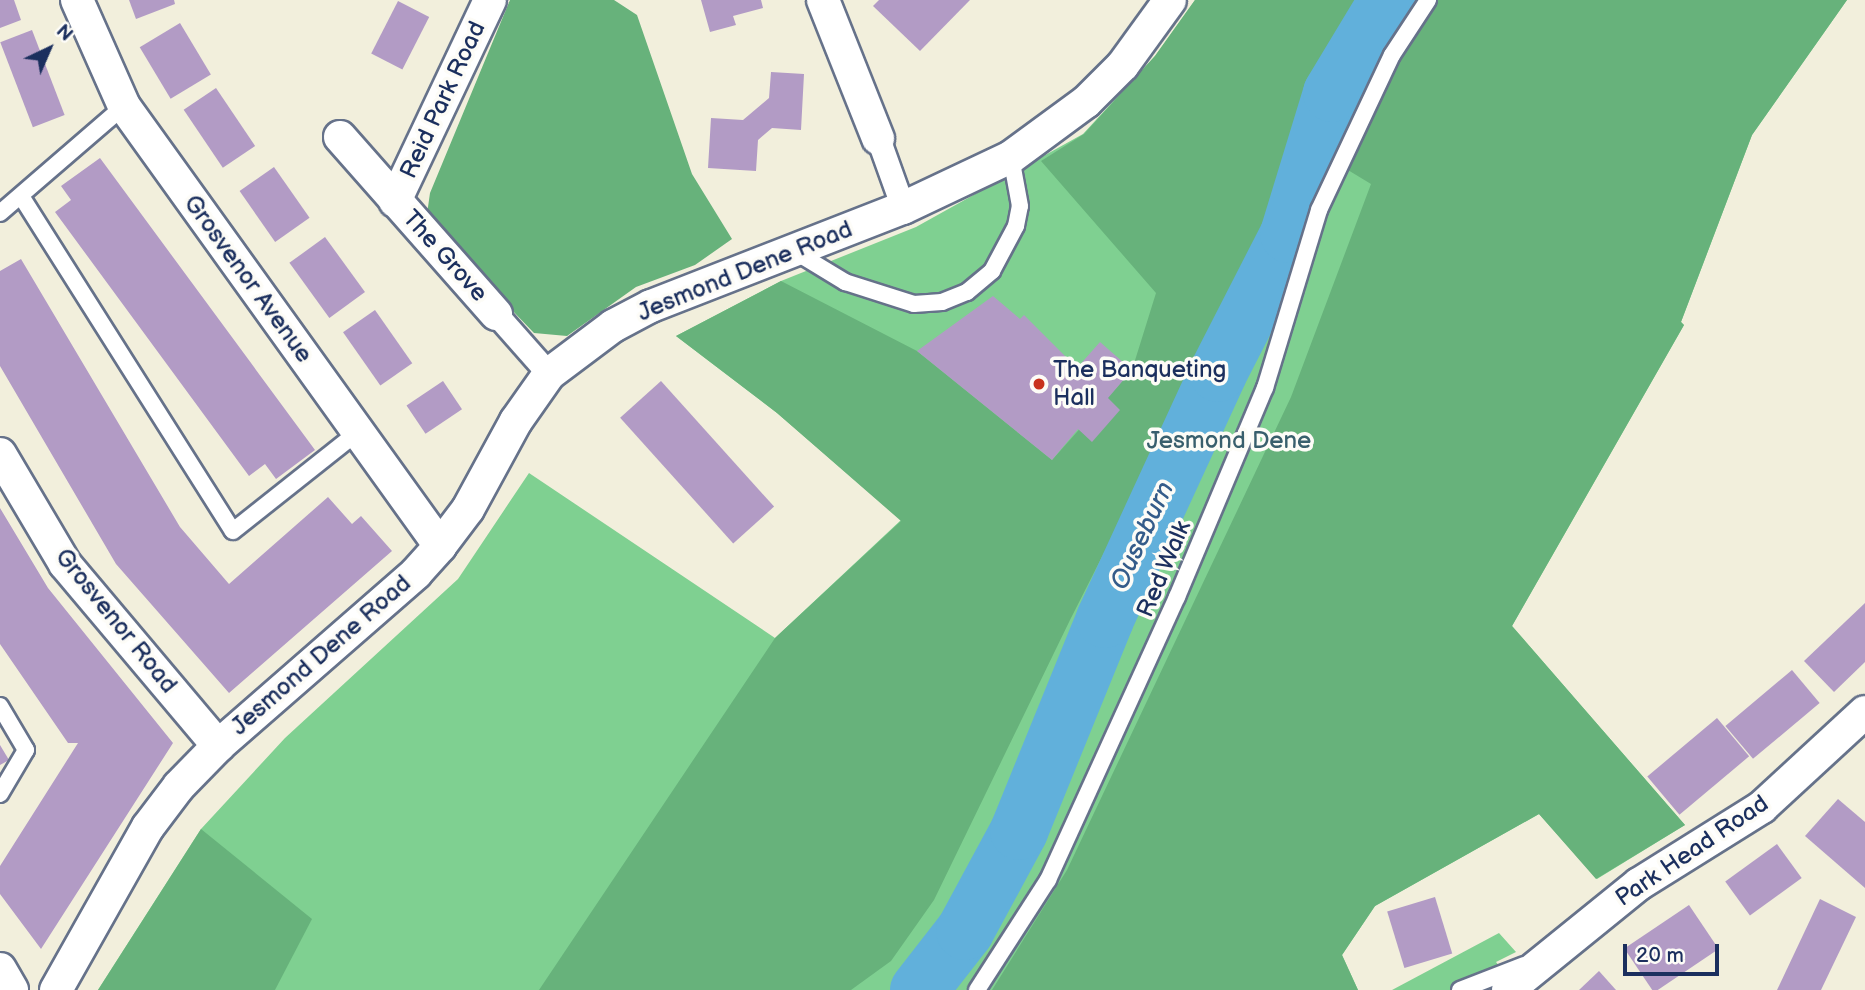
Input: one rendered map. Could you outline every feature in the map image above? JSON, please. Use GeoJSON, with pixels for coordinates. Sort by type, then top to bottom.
{"type":"FeatureCollection","features":[{"type":"Feature","properties":{"kind":"street","name":"Grosvenor Avenue"},"geometry":{"type":"LineString","coordinates":[[77,0],[124,106],[440,546]]}},
{"type":"Feature","properties":{"kind":"street","name":"Reid Park Road"},"geometry":{"type":"LineString","coordinates":[[395,201],[490,0]]}},
{"type":"Feature","properties":{"kind":"street"},"geometry":{"type":"LineString","coordinates":[[823,0],[903,208]]}},
{"type":"Feature","properties":{"kind":"street","name":"Jesmond Dene Road"},"geometry":{"type":"LineString","coordinates":[[56,990],[148,827],[218,746],[440,546],[468,509],[516,421],[550,374],[613,326],[651,306],[903,208],[1011,157],[1086,102],[1123,65],[1170,0]]}},
{"type":"Feature","properties":{"kind":"street","name":"The Grove"},"geometry":{"type":"LineString","coordinates":[[340,137],[550,374]]}},
{"type":"Feature","properties":{"kind":"street","name":"Grosvenor Road"},"geometry":{"type":"LineString","coordinates":[[0,454],[65,564],[218,746]]}},
{"type":"Feature","properties":{"kind":"street","name":"Park Head Road"},"geometry":{"type":"LineString","coordinates":[[1508,990],[1639,884],[1762,807],[1865,712]]}},
{"type":"Feature","properties":{"kind":"street"},"geometry":{"type":"LineString","coordinates":[[0,969],[12,990]]}},
{"type":"Feature","properties":{"kind":"lane","name":"Red Walk"},"geometry":{"type":"LineString","coordinates":[[977,990],[1048,880],[1172,610],[1265,388],[1319,210],[1381,77],[1428,0]]}},
{"type":"Feature","properties":{"kind":"lane"},"geometry":{"type":"LineString","coordinates":[[0,213],[124,106]]}},
{"type":"Feature","properties":{"kind":"lane"},"geometry":{"type":"LineString","coordinates":[[794,251],[845,282],[914,304],[942,302],[967,292],[992,271],[1016,226],[1020,206],[1011,157]]}},
{"type":"Feature","properties":{"kind":"lane"},"geometry":{"type":"LineString","coordinates":[[22,196],[233,531],[359,431]]}},
{"type":"Feature","properties":{"kind":"lane"},"geometry":{"type":"LineString","coordinates":[[0,706],[26,750],[0,794]]}},
{"type":"Feature","properties":{"kind":"lane"},"geometry":{"type":"LineString","coordinates":[[1460,990],[1546,957]]}},
{"type":"Feature","properties":{"kind":"green space"},"geometry":{"type":"Polygon","coordinates":[[[510,0],[614,0],[637,15],[692,174],[732,239],[695,265],[636,287],[567,336],[534,333],[426,221],[430,193],[510,0]]]}},
{"type":"Feature","properties":{"kind":"green space","name":"Jesmond Dene"},"geometry":{"type":"Polygon","coordinates":[[[1195,0],[1847,0],[1752,135],[1681,322],[1684,325],[1512,626],[1685,825],[1597,879],[1539,814],[1375,906],[1342,955],[1358,990],[98,990],[201,829],[285,738],[458,579],[529,473],[775,638],[901,520],[777,413],[676,336],[781,281],[916,227],[1083,134],[1155,56],[1195,0]]]}},
{"type":"Feature","properties":{"kind":"green space","name":"Jesmond Dene"},"geometry":{"type":"Polygon","coordinates":[[[1195,0],[1847,0],[1752,135],[1681,322],[1684,325],[1512,626],[1685,825],[1596,879],[1539,814],[1375,906],[1342,955],[1358,990],[992,990],[1067,870],[1291,397],[1371,184],[1300,141],[1262,241],[1070,620],[934,900],[891,961],[851,990],[539,990],[775,638],[901,521],[777,413],[676,336],[781,281],[917,351],[1052,460],[1132,370],[1156,293],[1041,161],[1084,134],[1155,56],[1195,0]]]}},
{"type":"Feature","properties":{"kind":"green space"},"geometry":{"type":"Polygon","coordinates":[[[201,829],[312,919],[275,990],[98,990],[201,829]]]}},
{"type":"Feature","properties":{"kind":"green space"},"geometry":{"type":"Polygon","coordinates":[[[1499,933],[1516,952],[1496,962],[1503,971],[1486,990],[1392,990],[1499,933]]]}},
{"type":"Feature","properties":{"kind":"building"},"geometry":{"type":"Polygon","coordinates":[[[0,0],[14,0],[21,20],[0,28],[0,0]]]}},
{"type":"Feature","properties":{"kind":"building"},"geometry":{"type":"Polygon","coordinates":[[[129,0],[174,0],[175,4],[136,19],[129,0]]]}},
{"type":"Feature","properties":{"kind":"building"},"geometry":{"type":"Polygon","coordinates":[[[701,0],[761,0],[763,8],[733,16],[736,25],[710,32],[701,0]]]}},
{"type":"Feature","properties":{"kind":"building"},"geometry":{"type":"Polygon","coordinates":[[[879,0],[970,0],[920,51],[873,6],[879,0]]]}},
{"type":"Feature","properties":{"kind":"building"},"geometry":{"type":"Polygon","coordinates":[[[398,1],[429,17],[402,69],[371,54],[398,1]]]}},
{"type":"Feature","properties":{"kind":"building"},"geometry":{"type":"Polygon","coordinates":[[[180,23],[211,74],[171,99],[140,47],[180,23]]]}},
{"type":"Feature","properties":{"kind":"building"},"geometry":{"type":"Polygon","coordinates":[[[32,30],[65,115],[33,127],[0,42],[32,30]]]}},
{"type":"Feature","properties":{"kind":"building"},"geometry":{"type":"Polygon","coordinates":[[[771,72],[804,74],[801,130],[772,128],[758,140],[756,171],[708,168],[711,118],[743,120],[769,98],[771,72]]]}},
{"type":"Feature","properties":{"kind":"building"},"geometry":{"type":"Polygon","coordinates":[[[216,88],[255,146],[223,168],[184,110],[216,88]]]}},
{"type":"Feature","properties":{"kind":"building"},"geometry":{"type":"Polygon","coordinates":[[[100,158],[315,450],[276,479],[265,464],[249,476],[55,212],[71,200],[61,186],[100,158]]]}},
{"type":"Feature","properties":{"kind":"building"},"geometry":{"type":"Polygon","coordinates":[[[274,167],[310,218],[275,242],[240,191],[274,167]]]}},
{"type":"Feature","properties":{"kind":"building"},"geometry":{"type":"Polygon","coordinates":[[[325,237],[365,292],[329,318],[289,263],[325,237]]]}},
{"type":"Feature","properties":{"kind":"building"},"geometry":{"type":"Polygon","coordinates":[[[21,259],[180,527],[229,584],[328,497],[352,524],[361,516],[392,551],[229,693],[116,564],[0,366],[0,271],[21,259]]]}},
{"type":"Feature","properties":{"kind":"building","name":"The Banqueting Hall"},"geometry":{"type":"Polygon","coordinates":[[[993,296],[1020,319],[1024,315],[1077,368],[1100,342],[1132,370],[1108,398],[1120,410],[1092,442],[1078,429],[1052,460],[917,351],[993,296]]]}},
{"type":"Feature","properties":{"kind":"building"},"geometry":{"type":"Polygon","coordinates":[[[375,310],[412,363],[380,386],[343,332],[375,310]]]}},
{"type":"Feature","properties":{"kind":"building"},"geometry":{"type":"Polygon","coordinates":[[[443,381],[462,409],[426,434],[407,406],[443,381]]]}},
{"type":"Feature","properties":{"kind":"building"},"geometry":{"type":"Polygon","coordinates":[[[661,381],[774,507],[733,543],[620,418],[661,381]]]}},
{"type":"Feature","properties":{"kind":"building"},"geometry":{"type":"Polygon","coordinates":[[[0,508],[48,588],[173,743],[41,949],[0,894],[0,866],[78,743],[68,743],[0,644],[0,508]]]}},
{"type":"Feature","properties":{"kind":"building"},"geometry":{"type":"Polygon","coordinates":[[[1865,603],[1865,662],[1834,692],[1804,661],[1865,603]]]}},
{"type":"Feature","properties":{"kind":"building"},"geometry":{"type":"Polygon","coordinates":[[[1792,670],[1820,703],[1753,759],[1725,726],[1792,670]]]}},
{"type":"Feature","properties":{"kind":"building"},"geometry":{"type":"Polygon","coordinates":[[[1717,718],[1749,756],[1679,815],[1647,776],[1717,718]]]}},
{"type":"Feature","properties":{"kind":"building"},"geometry":{"type":"Polygon","coordinates":[[[0,745],[9,760],[0,765],[0,745]]]}},
{"type":"Feature","properties":{"kind":"building"},"geometry":{"type":"Polygon","coordinates":[[[1838,799],[1865,822],[1865,888],[1805,836],[1838,799]]]}},
{"type":"Feature","properties":{"kind":"building"},"geometry":{"type":"Polygon","coordinates":[[[1777,844],[1802,878],[1750,916],[1725,882],[1777,844]]]}},
{"type":"Feature","properties":{"kind":"building"},"geometry":{"type":"Polygon","coordinates":[[[1435,897],[1452,953],[1404,968],[1387,912],[1435,897]]]}},
{"type":"Feature","properties":{"kind":"building"},"geometry":{"type":"Polygon","coordinates":[[[1820,899],[1856,917],[1821,990],[1777,990],[1820,899]]]}},
{"type":"Feature","properties":{"kind":"building"},"geometry":{"type":"Polygon","coordinates":[[[1689,905],[1719,949],[1658,990],[1652,990],[1624,949],[1689,905]]]}},
{"type":"Feature","properties":{"kind":"building"},"geometry":{"type":"Polygon","coordinates":[[[1599,971],[1616,990],[1579,990],[1599,971]]]}},
{"type":"Feature","properties":{"kind":"waterway","name":"Ouseburn"},"geometry":{"type":"LineString","coordinates":[[919,990],[965,931],[1019,831],[1105,619],[1218,373],[1289,234],[1332,93],[1388,0]]}},
{"type":"Feature","properties":{"kind":"place","name":"The Banqueting Hall"},"geometry":{"type":"Point","coordinates":[1039,384]}}]}
